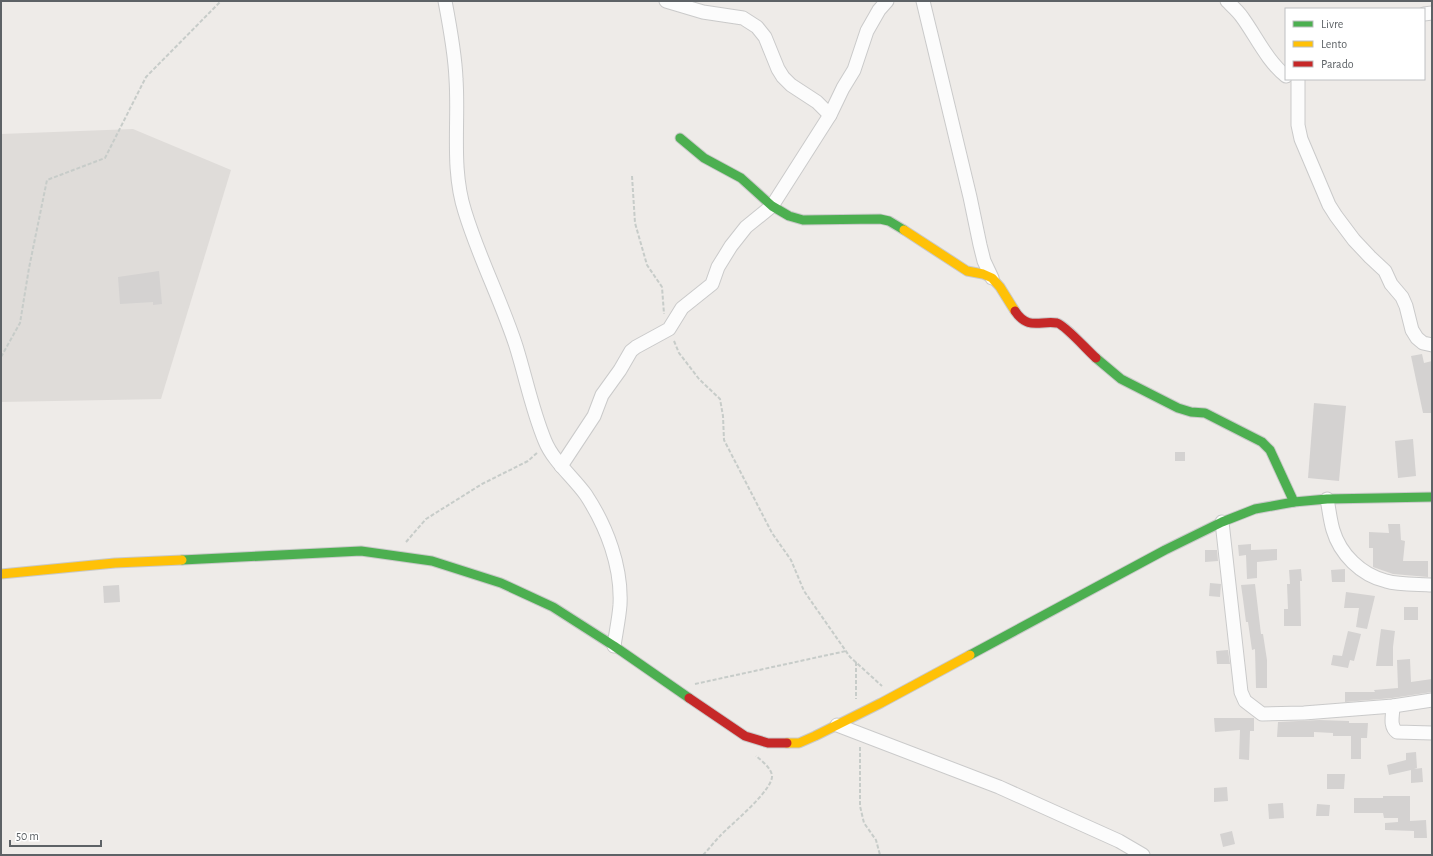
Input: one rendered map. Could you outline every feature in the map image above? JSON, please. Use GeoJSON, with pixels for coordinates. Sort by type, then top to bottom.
{"type":"FeatureCollection","features":[{"type":"Feature","properties":{"kind":"main road"},"geometry":{"type":"LineString","coordinates":[[680,138],[704,158],[741,178],[772,206],[789,216],[803,220],[874,219],[889,221],[921,240],[967,271],[992,278],[1000,287],[1018,315],[1024,320],[1035,324],[1058,323],[1070,331],[1078,341],[1121,379],[1178,408],[1205,413],[1262,442],[1272,454],[1294,502]]}},
{"type":"Feature","properties":{"kind":"main road"},"geometry":{"type":"LineString","coordinates":[[1,574],[115,563],[361,551],[432,561],[501,583],[553,607],[614,646],[745,736],[768,743],[799,743],[856,715],[1158,554],[1222,522],[1255,509],[1294,502],[1327,499],[1432,497]]}},
{"type":"Feature","properties":{"kind":"street"},"geometry":{"type":"LineString","coordinates":[[445,1],[453,47],[456,79],[456,143],[459,188],[464,211],[516,346],[537,421],[546,444],[586,495],[605,529],[614,553],[619,577],[620,604],[614,646]]}},
{"type":"Feature","properties":{"kind":"street"},"geometry":{"type":"LineString","coordinates":[[666,1],[703,12],[743,18],[757,27],[765,37],[778,69],[783,77],[791,85],[817,102],[830,115]]}},
{"type":"Feature","properties":{"kind":"street"},"geometry":{"type":"LineString","coordinates":[[562,466],[594,416],[602,395],[620,370],[631,351],[669,328],[682,308],[712,284],[718,267],[731,246],[746,227],[772,206],[830,115],[843,88],[854,70],[867,31],[879,10],[887,1]]}},
{"type":"Feature","properties":{"kind":"street"},"geometry":{"type":"LineString","coordinates":[[923,1],[980,245],[984,261],[992,278]]}},
{"type":"Feature","properties":{"kind":"street"},"geometry":{"type":"LineString","coordinates":[[1227,1],[1240,15],[1272,62],[1285,75]]}},
{"type":"Feature","properties":{"kind":"street"},"geometry":{"type":"LineString","coordinates":[[1296,81],[1298,126],[1301,139],[1329,205],[1354,240],[1385,271],[1391,284],[1404,301],[1412,330],[1416,338],[1423,343],[1432,345]]}},
{"type":"Feature","properties":{"kind":"street"},"geometry":{"type":"LineString","coordinates":[[1327,499],[1332,529],[1339,545],[1350,560],[1364,573],[1386,582],[1432,585]]}},
{"type":"Feature","properties":{"kind":"street"},"geometry":{"type":"LineString","coordinates":[[1222,522],[1241,692],[1245,701],[1262,714],[1304,713],[1393,706],[1432,700]]}},
{"type":"Feature","properties":{"kind":"street"},"geometry":{"type":"LineString","coordinates":[[1393,706],[1392,725],[1394,730],[1398,732],[1432,733]]}},
{"type":"Feature","properties":{"kind":"street"},"geometry":{"type":"LineString","coordinates":[[837,725],[998,787],[1119,841],[1143,855]]}},
{"type":"Feature","properties":{"kind":"path"},"geometry":{"type":"LineString","coordinates":[[1,357],[20,323],[29,268],[48,180],[105,158],[146,77],[220,1]]}},
{"type":"Feature","properties":{"kind":"path"},"geometry":{"type":"LineString","coordinates":[[632,176],[635,223],[647,264],[662,287],[663,312],[679,353],[699,379],[720,399],[723,416],[724,440],[772,533],[791,560],[804,590],[846,651],[892,696]]}},
{"type":"Feature","properties":{"kind":"path"},"geometry":{"type":"LineString","coordinates":[[395,556],[426,519],[482,484],[528,461],[546,444]]}},
{"type":"Feature","properties":{"kind":"path"},"geometry":{"type":"LineString","coordinates":[[676,688],[846,651]]}},
{"type":"Feature","properties":{"kind":"path"},"geometry":{"type":"LineString","coordinates":[[856,662],[856,715]]}},
{"type":"Feature","properties":{"kind":"path"},"geometry":{"type":"LineString","coordinates":[[860,734],[860,806],[864,823],[876,840],[880,855]]}},
{"type":"Feature","properties":{"kind":"path"},"geometry":{"type":"LineString","coordinates":[[703,855],[720,836],[750,808],[772,780],[772,774],[769,769],[756,755]]}},
{"type":"Feature","properties":{"kind":"shaded area"},"geometry":{"type":"Polygon","coordinates":[[[133,129],[231,170],[161,399],[1,402],[1,134],[133,129]]]}},
{"type":"Feature","properties":{"kind":"building"},"geometry":{"type":"Polygon","coordinates":[[[159,271],[162,304],[153,305],[153,302],[120,304],[118,277],[159,271]]]}},
{"type":"Feature","properties":{"kind":"building"},"geometry":{"type":"Polygon","coordinates":[[[1422,354],[1424,363],[1432,361],[1432,413],[1423,413],[1411,356],[1422,354]]]}},
{"type":"Feature","properties":{"kind":"building"},"geometry":{"type":"Polygon","coordinates":[[[1314,403],[1346,406],[1339,481],[1308,478],[1314,403]]]}},
{"type":"Feature","properties":{"kind":"building"},"geometry":{"type":"Polygon","coordinates":[[[1413,439],[1416,476],[1398,478],[1395,441],[1413,439]]]}},
{"type":"Feature","properties":{"kind":"building"},"geometry":{"type":"Polygon","coordinates":[[[1175,452],[1185,452],[1185,461],[1175,461],[1175,452]]]}},
{"type":"Feature","properties":{"kind":"building"},"geometry":{"type":"Polygon","coordinates":[[[1388,524],[1400,524],[1401,540],[1405,541],[1403,561],[1428,561],[1428,577],[1393,574],[1373,567],[1373,548],[1369,548],[1369,532],[1389,533],[1388,524]]]}},
{"type":"Feature","properties":{"kind":"building"},"geometry":{"type":"Polygon","coordinates":[[[1251,544],[1251,550],[1277,549],[1277,560],[1257,562],[1257,578],[1247,579],[1246,555],[1239,556],[1238,545],[1251,544]]]}},
{"type":"Feature","properties":{"kind":"building"},"geometry":{"type":"Polygon","coordinates":[[[1205,550],[1217,550],[1218,561],[1205,562],[1205,550]]]}},
{"type":"Feature","properties":{"kind":"building"},"geometry":{"type":"Polygon","coordinates":[[[1301,569],[1301,626],[1284,626],[1284,609],[1288,609],[1287,584],[1290,584],[1289,570],[1301,569]]]}},
{"type":"Feature","properties":{"kind":"building"},"geometry":{"type":"Polygon","coordinates":[[[1345,569],[1345,582],[1332,582],[1331,570],[1345,569]]]}},
{"type":"Feature","properties":{"kind":"building"},"geometry":{"type":"Polygon","coordinates":[[[1210,583],[1221,584],[1220,597],[1209,596],[1210,583]]]}},
{"type":"Feature","properties":{"kind":"building"},"geometry":{"type":"Polygon","coordinates":[[[1255,584],[1261,634],[1263,634],[1267,660],[1267,688],[1256,688],[1255,649],[1252,650],[1248,622],[1246,622],[1241,585],[1255,584]]]}},
{"type":"Feature","properties":{"kind":"building"},"geometry":{"type":"Polygon","coordinates":[[[119,585],[120,602],[104,603],[103,586],[119,585]]]}},
{"type":"Feature","properties":{"kind":"building"},"geometry":{"type":"Polygon","coordinates":[[[1346,592],[1375,596],[1367,629],[1356,627],[1359,608],[1344,608],[1346,592]]]}},
{"type":"Feature","properties":{"kind":"building"},"geometry":{"type":"Polygon","coordinates":[[[1404,607],[1418,607],[1418,620],[1404,620],[1404,607]]]}},
{"type":"Feature","properties":{"kind":"building"},"geometry":{"type":"Polygon","coordinates":[[[1381,629],[1395,631],[1393,666],[1376,666],[1381,629]]]}},
{"type":"Feature","properties":{"kind":"building"},"geometry":{"type":"Polygon","coordinates":[[[1348,631],[1361,634],[1354,661],[1350,660],[1348,668],[1331,665],[1333,655],[1342,656],[1348,631]]]}},
{"type":"Feature","properties":{"kind":"building"},"geometry":{"type":"Polygon","coordinates":[[[1228,650],[1230,664],[1217,664],[1216,651],[1228,650]]]}},
{"type":"Feature","properties":{"kind":"building"},"geometry":{"type":"Polygon","coordinates":[[[1410,659],[1411,682],[1432,679],[1432,692],[1392,698],[1345,702],[1345,692],[1375,692],[1374,690],[1398,688],[1397,660],[1410,659]]]}},
{"type":"Feature","properties":{"kind":"building"},"geometry":{"type":"Polygon","coordinates":[[[1214,718],[1254,718],[1254,731],[1250,731],[1249,760],[1239,759],[1240,730],[1215,732],[1214,718]]]}},
{"type":"Feature","properties":{"kind":"building"},"geometry":{"type":"Polygon","coordinates":[[[1319,720],[1368,723],[1367,738],[1361,738],[1361,759],[1351,759],[1351,736],[1333,736],[1333,733],[1314,732],[1314,737],[1277,737],[1278,722],[1319,720]]]}},
{"type":"Feature","properties":{"kind":"building"},"geometry":{"type":"Polygon","coordinates":[[[1416,752],[1417,768],[1414,769],[1422,768],[1423,782],[1411,783],[1411,770],[1389,775],[1387,765],[1406,760],[1406,753],[1416,752]]]}},
{"type":"Feature","properties":{"kind":"building"},"geometry":{"type":"Polygon","coordinates":[[[1327,774],[1345,774],[1344,789],[1327,789],[1327,774]]]}},
{"type":"Feature","properties":{"kind":"building"},"geometry":{"type":"Polygon","coordinates":[[[1227,787],[1228,801],[1214,802],[1214,788],[1227,787]]]}},
{"type":"Feature","properties":{"kind":"building"},"geometry":{"type":"Polygon","coordinates":[[[1383,796],[1410,796],[1410,821],[1426,820],[1427,838],[1414,838],[1414,831],[1385,830],[1385,823],[1398,822],[1398,818],[1384,818],[1383,813],[1354,813],[1354,798],[1383,798],[1383,796]]]}},
{"type":"Feature","properties":{"kind":"building"},"geometry":{"type":"Polygon","coordinates":[[[1283,803],[1284,818],[1269,819],[1268,804],[1283,803]]]}},
{"type":"Feature","properties":{"kind":"building"},"geometry":{"type":"Polygon","coordinates":[[[1317,804],[1330,805],[1329,816],[1316,816],[1317,804]]]}},
{"type":"Feature","properties":{"kind":"building"},"geometry":{"type":"Polygon","coordinates":[[[1232,831],[1235,844],[1223,847],[1220,834],[1232,831]]]}},
{"type":"Feature","properties":{"kind":"traffic: fast"},"geometry":{"type":"LineString","coordinates":[[680,138],[704,158],[741,178],[772,206],[789,216],[803,220],[880,219],[889,221],[904,230]]}},
{"type":"Feature","properties":{"kind":"traffic: fast"},"geometry":{"type":"LineString","coordinates":[[1096,358],[1121,379],[1178,408],[1191,412],[1205,413],[1262,442],[1270,450],[1294,502]]}},
{"type":"Feature","properties":{"kind":"traffic: fast"},"geometry":{"type":"LineString","coordinates":[[970,655],[1165,550],[1222,522],[1255,509],[1294,502],[1327,499],[1432,497]]}},
{"type":"Feature","properties":{"kind":"traffic: fast"},"geometry":{"type":"LineString","coordinates":[[182,560],[361,551],[432,561],[501,583],[553,607],[614,646],[689,698]]}},
{"type":"Feature","properties":{"kind":"traffic: slow"},"geometry":{"type":"LineString","coordinates":[[904,230],[967,271],[983,274],[992,278],[1000,287],[1015,311]]}},
{"type":"Feature","properties":{"kind":"traffic: slow"},"geometry":{"type":"LineString","coordinates":[[1,574],[115,563],[182,560]]}},
{"type":"Feature","properties":{"kind":"traffic: slow"},"geometry":{"type":"LineString","coordinates":[[787,743],[799,743],[815,736],[881,703],[970,655]]}},
{"type":"Feature","properties":{"kind":"traffic: jam"},"geometry":{"type":"LineString","coordinates":[[1015,311],[1020,317],[1030,323],[1051,322],[1061,325],[1096,358]]}},
{"type":"Feature","properties":{"kind":"traffic: jam"},"geometry":{"type":"LineString","coordinates":[[689,698],[745,736],[768,743],[787,743]]}}]}
